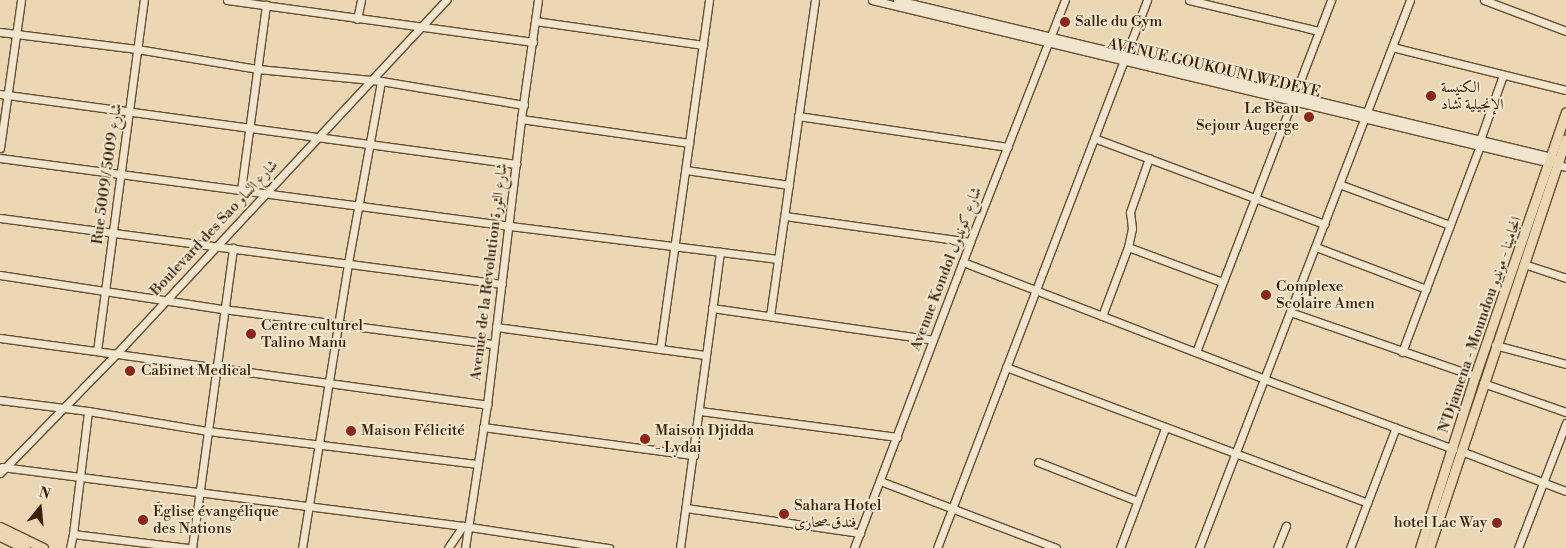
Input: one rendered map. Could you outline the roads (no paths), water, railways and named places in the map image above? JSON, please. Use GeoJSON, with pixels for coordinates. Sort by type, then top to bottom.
{"type":"FeatureCollection","features":[{"type":"Feature","properties":{"kind":"main road","name":"N'Djamena - Moundou انجامينا - موندو"},"geometry":{"type":"LineString","coordinates":[[1420,548],[1490,362],[1559,162],[1566,112]]}},
{"type":"Feature","properties":{"kind":"main road"},"geometry":{"type":"LineString","coordinates":[[1559,162],[1566,139]]}},
{"type":"Feature","properties":{"kind":"main road","name":"N'Djamena - Moundou انجامينا - موندو"},"geometry":{"type":"LineString","coordinates":[[1429,548],[1457,450],[1475,376],[1559,162]]}},
{"type":"Feature","properties":{"kind":"main road"},"geometry":{"type":"LineString","coordinates":[[0,527],[43,548]]}},
{"type":"Feature","properties":{"kind":"main road"},"geometry":{"type":"LineString","coordinates":[[0,536],[25,548]]}},
{"type":"Feature","properties":{"kind":"street"},"geometry":{"type":"LineString","coordinates":[[0,148],[4,95],[18,34],[21,0]]}},
{"type":"Feature","properties":{"kind":"street","name":"Rue 5009 / شارع 5009"},"geometry":{"type":"LineString","coordinates":[[98,351],[144,0]]}},
{"type":"Feature","properties":{"kind":"street"},"geometry":{"type":"LineString","coordinates":[[227,0],[533,42]]}},
{"type":"Feature","properties":{"kind":"street"},"geometry":{"type":"LineString","coordinates":[[356,19],[361,0]]}},
{"type":"Feature","properties":{"kind":"street","name":"Boulevard des Sao شارع الساو"},"geometry":{"type":"LineString","coordinates":[[2,469],[64,409],[446,0]]}},
{"type":"Feature","properties":{"kind":"street","name":"Avenue de la Revolution شارع الثورة"},"geometry":{"type":"LineString","coordinates":[[465,548],[465,526],[478,464],[510,226],[521,119],[538,0]]}},
{"type":"Feature","properties":{"kind":"street"},"geometry":{"type":"LineString","coordinates":[[660,349],[709,0]]}},
{"type":"Feature","properties":{"kind":"street"},"geometry":{"type":"LineString","coordinates":[[770,316],[815,0]]}},
{"type":"Feature","properties":{"kind":"street","name":"AVENUE GOUKOUNI WEDEYE"},"geometry":{"type":"LineString","coordinates":[[872,0],[888,2],[1051,40]]}},
{"type":"Feature","properties":{"kind":"street","name":"AVENUE GOUKOUNI WEDEYE"},"geometry":{"type":"LineString","coordinates":[[897,0],[1124,58],[1559,162]]}},
{"type":"Feature","properties":{"kind":"street","name":"Avenue Kondol شارع كوندول"},"geometry":{"type":"LineString","coordinates":[[854,548],[962,262],[1051,40],[1065,0]]}},
{"type":"Feature","properties":{"kind":"street"},"geometry":{"type":"LineString","coordinates":[[936,548],[1147,0]]}},
{"type":"Feature","properties":{"kind":"street"},"geometry":{"type":"LineString","coordinates":[[1189,0],[1319,31]]}},
{"type":"Feature","properties":{"kind":"street"},"geometry":{"type":"LineString","coordinates":[[1196,352],[1330,0]]}},
{"type":"Feature","properties":{"kind":"street"},"geometry":{"type":"LineString","coordinates":[[1199,548],[1410,0]]}},
{"type":"Feature","properties":{"kind":"street"},"geometry":{"type":"LineString","coordinates":[[1484,0],[1566,31]]}},
{"type":"Feature","properties":{"kind":"street"},"geometry":{"type":"LineString","coordinates":[[241,190],[266,6]]}},
{"type":"Feature","properties":{"kind":"street"},"geometry":{"type":"LineString","coordinates":[[535,21],[703,44]]}},
{"type":"Feature","properties":{"kind":"street"},"geometry":{"type":"LineString","coordinates":[[0,32],[137,49],[258,69],[381,81],[524,105]]}},
{"type":"Feature","properties":{"kind":"street"},"geometry":{"type":"LineString","coordinates":[[1392,47],[1566,90]]}},
{"type":"Feature","properties":{"kind":"street"},"geometry":{"type":"LineString","coordinates":[[1402,352],[1480,143],[1503,75]]}},
{"type":"Feature","properties":{"kind":"street"},"geometry":{"type":"LineString","coordinates":[[302,548],[348,263],[381,81]]}},
{"type":"Feature","properties":{"kind":"street"},"geometry":{"type":"LineString","coordinates":[[4,95],[516,164]]}},
{"type":"Feature","properties":{"kind":"street"},"geometry":{"type":"LineString","coordinates":[[798,116],[1008,147]]}},
{"type":"Feature","properties":{"kind":"street"},"geometry":{"type":"LineString","coordinates":[[521,119],[689,143]]}},
{"type":"Feature","properties":{"kind":"street"},"geometry":{"type":"LineString","coordinates":[[1094,138],[1324,224]]}},
{"type":"Feature","properties":{"kind":"street"},"geometry":{"type":"LineString","coordinates":[[0,158],[510,226],[778,259]]}},
{"type":"Feature","properties":{"kind":"street"},"geometry":{"type":"LineString","coordinates":[[1102,316],[1128,246],[1132,228],[1130,212],[1149,158]]}},
{"type":"Feature","properties":{"kind":"street"},"geometry":{"type":"LineString","coordinates":[[686,170],[789,186]]}},
{"type":"Feature","properties":{"kind":"street"},"geometry":{"type":"LineString","coordinates":[[1339,184],[1450,225]]}},
{"type":"Feature","properties":{"kind":"street"},"geometry":{"type":"LineString","coordinates":[[785,216],[970,242]]}},
{"type":"Feature","properties":{"kind":"street"},"geometry":{"type":"LineString","coordinates":[[0,218],[502,284]]}},
{"type":"Feature","properties":{"kind":"street"},"geometry":{"type":"LineString","coordinates":[[1128,246],[1222,282]]}},
{"type":"Feature","properties":{"kind":"street"},"geometry":{"type":"LineString","coordinates":[[1316,247],[1426,289]]}},
{"type":"Feature","properties":{"kind":"street"},"geometry":{"type":"LineString","coordinates":[[73,534],[190,548],[200,494],[232,248]]}},
{"type":"Feature","properties":{"kind":"street"},"geometry":{"type":"LineString","coordinates":[[680,548],[720,252]]}},
{"type":"Feature","properties":{"kind":"street"},"geometry":{"type":"LineString","coordinates":[[962,262],[1264,379],[1566,491]]}},
{"type":"Feature","properties":{"kind":"street"},"geometry":{"type":"LineString","coordinates":[[1524,264],[1566,278]]}},
{"type":"Feature","properties":{"kind":"street"},"geometry":{"type":"LineString","coordinates":[[0,274],[223,309],[494,344]]}},
{"type":"Feature","properties":{"kind":"street"},"geometry":{"type":"LineString","coordinates":[[712,308],[933,340]]}},
{"type":"Feature","properties":{"kind":"street"},"geometry":{"type":"LineString","coordinates":[[1290,312],[1475,376]]}},
{"type":"Feature","properties":{"kind":"street"},"geometry":{"type":"LineString","coordinates":[[496,327],[706,355]]}},
{"type":"Feature","properties":{"kind":"street"},"geometry":{"type":"LineString","coordinates":[[0,338],[216,366],[486,406]]}},
{"type":"Feature","properties":{"kind":"street"},"geometry":{"type":"LineString","coordinates":[[1495,345],[1566,364]]}},
{"type":"Feature","properties":{"kind":"street"},"geometry":{"type":"LineString","coordinates":[[1006,366],[1367,504]]}},
{"type":"Feature","properties":{"kind":"street"},"geometry":{"type":"LineString","coordinates":[[1482,383],[1566,412]]}},
{"type":"Feature","properties":{"kind":"street"},"geometry":{"type":"LineString","coordinates":[[0,400],[88,411],[208,431],[478,464]]}},
{"type":"Feature","properties":{"kind":"street"},"geometry":{"type":"LineString","coordinates":[[70,548],[88,411]]}},
{"type":"Feature","properties":{"kind":"street"},"geometry":{"type":"LineString","coordinates":[[700,411],[896,437]]}},
{"type":"Feature","properties":{"kind":"street"},"geometry":{"type":"LineString","coordinates":[[1518,548],[1566,423]]}},
{"type":"Feature","properties":{"kind":"street"},"geometry":{"type":"LineString","coordinates":[[483,427],[694,455]]}},
{"type":"Feature","properties":{"kind":"street"},"geometry":{"type":"LineString","coordinates":[[1350,548],[1396,427]]}},
{"type":"Feature","properties":{"kind":"street"},"geometry":{"type":"LineString","coordinates":[[1120,548],[1165,428]]}},
{"type":"Feature","properties":{"kind":"street"},"geometry":{"type":"LineString","coordinates":[[1038,462],[1137,501]]}},
{"type":"Feature","properties":{"kind":"street"},"geometry":{"type":"LineString","coordinates":[[2,469],[465,526],[609,548]]}},
{"type":"Feature","properties":{"kind":"street"},"geometry":{"type":"LineString","coordinates":[[880,481],[1056,548]]}},
{"type":"Feature","properties":{"kind":"street"},"geometry":{"type":"LineString","coordinates":[[686,508],[860,533]]}},
{"type":"Feature","properties":{"kind":"street"},"geometry":{"type":"LineString","coordinates":[[448,548],[465,526]]}},
{"type":"Feature","properties":{"kind":"street"},"geometry":{"type":"LineString","coordinates":[[1277,548],[1286,526]]}},
{"type":"Feature","properties":{"kind":"place","name":"Salle du Gym"},"geometry":{"type":"Point","coordinates":[1065,22]}},
{"type":"Feature","properties":{"kind":"place","name":"الكنيسة الإنجيلية تشاد"},"geometry":{"type":"Point","coordinates":[1431,96]}},
{"type":"Feature","properties":{"kind":"place","name":"Le Beau Sejour Augerge"},"geometry":{"type":"Point","coordinates":[1309,117]}},
{"type":"Feature","properties":{"kind":"place","name":"Complexe Scolaire Amen"},"geometry":{"type":"Point","coordinates":[1266,295]}},
{"type":"Feature","properties":{"kind":"place","name":"Centre culturel Talino Manu"},"geometry":{"type":"Point","coordinates":[251,334]}},
{"type":"Feature","properties":{"kind":"place","name":"Cabinet Medical"},"geometry":{"type":"Point","coordinates":[130,371]}},
{"type":"Feature","properties":{"kind":"place","name":"Maison Félicité"},"geometry":{"type":"Point","coordinates":[351,431]}},
{"type":"Feature","properties":{"kind":"place","name":"Maison Djidda - Lydai"},"geometry":{"type":"Point","coordinates":[645,439]}},
{"type":"Feature","properties":{"kind":"place","name":"Sahara Hotel فندق صحارى"},"geometry":{"type":"Point","coordinates":[784,514]}},
{"type":"Feature","properties":{"kind":"place","name":"Église évangélique des Nations"},"geometry":{"type":"Point","coordinates":[143,520]}},
{"type":"Feature","properties":{"kind":"place","name":"hotel Lac Way"},"geometry":{"type":"Point","coordinates":[1497,523]}}]}
